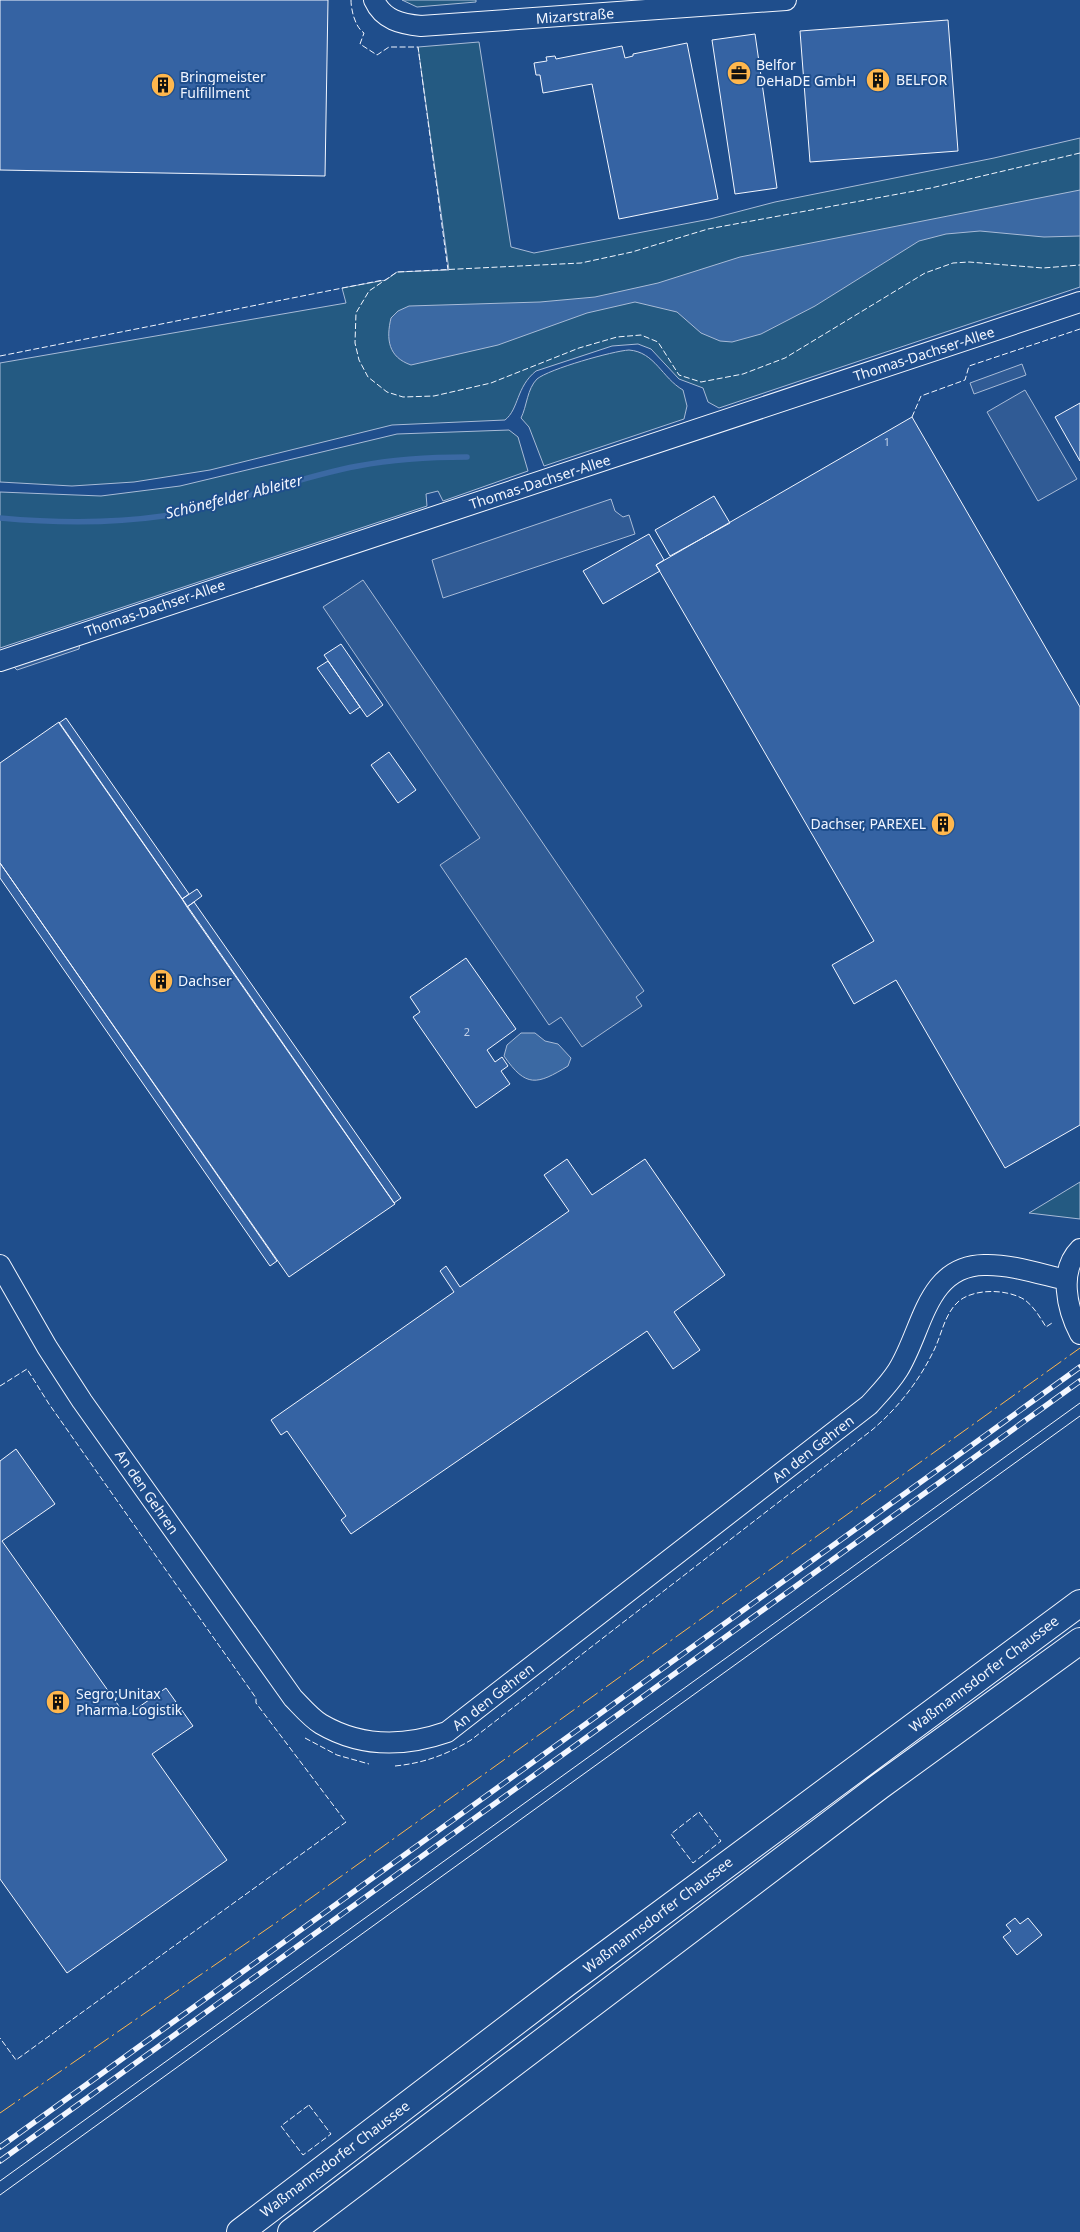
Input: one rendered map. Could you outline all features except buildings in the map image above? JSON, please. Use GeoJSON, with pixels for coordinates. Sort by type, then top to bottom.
{"type":"FeatureCollection","features":[{"type":"Feature","properties":{"kind":"main road","name":"Waßmannsdorfer Chaussee"},"geometry":{"type":"LineString","coordinates":[[240,2232],[559,1989],[1080,1603]]}},
{"type":"Feature","properties":{"kind":"main road","name":"Waßmannsdorfer Chaussee"},"geometry":{"type":"LineString","coordinates":[[290,2232],[880,1786],[1080,1641]]}},
{"type":"Feature","properties":{"kind":"street","name":"Mizarstraße"},"geometry":{"type":"LineString","coordinates":[[374,0],[377,6],[391,20],[402,24],[421,26],[786,0]]}},
{"type":"Feature","properties":{"kind":"street","name":"Thomas-Dachser-Allee"},"geometry":{"type":"LineString","coordinates":[[0,661],[1080,302]]}},
{"type":"Feature","properties":{"kind":"street"},"geometry":{"type":"LineString","coordinates":[[1080,1249],[1073,1256],[1066,1280],[1071,1314],[1080,1334]]}},
{"type":"Feature","properties":{"kind":"street","name":"An den Gehren"},"geometry":{"type":"LineString","coordinates":[[0,1265],[46,1347],[82,1401],[293,1698],[320,1724],[352,1737],[384,1744],[421,1741],[447,1732],[869,1405],[898,1370],[933,1294],[940,1282],[948,1275],[965,1268],[984,1264],[1066,1280]]}},
{"type":"Feature","properties":{"kind":"shaded area"},"geometry":{"type":"Polygon","coordinates":[[[402,0],[476,0],[476,2],[417,7],[402,0]]]}},
{"type":"Feature","properties":{"kind":"shaded area"},"geometry":{"type":"Polygon","coordinates":[[[479,42],[511,247],[534,253],[710,219],[775,202],[994,158],[1080,138],[1080,287],[719,408],[708,402],[703,388],[679,379],[651,349],[638,344],[612,346],[536,371],[525,384],[513,410],[505,420],[392,425],[210,470],[134,482],[72,486],[0,482],[0,363],[346,303],[342,288],[386,280],[397,272],[449,270],[418,47],[479,42]]]}},
{"type":"Feature","properties":{"kind":"shaded area"},"geometry":{"type":"Polygon","coordinates":[[[1080,190],[1080,236],[1044,237],[980,231],[946,234],[919,241],[815,306],[761,334],[732,342],[720,341],[701,333],[677,312],[635,302],[587,313],[498,345],[411,365],[397,357],[389,340],[391,318],[398,311],[409,306],[540,302],[595,297],[658,283],[740,257],[1080,190]]]}},
{"type":"Feature","properties":{"kind":"shaded area"},"geometry":{"type":"Polygon","coordinates":[[[629,350],[645,355],[652,360],[669,379],[683,390],[687,406],[684,419],[544,466],[529,427],[521,418],[534,383],[537,379],[554,370],[596,357],[629,350]]]}},
{"type":"Feature","properties":{"kind":"shaded area"},"geometry":{"type":"Polygon","coordinates":[[[1022,364],[1026,375],[974,394],[970,383],[1022,364]]]}},
{"type":"Feature","properties":{"kind":"shaded area"},"geometry":{"type":"Polygon","coordinates":[[[1025,390],[1077,479],[1038,501],[987,412],[1025,390]]]}},
{"type":"Feature","properties":{"kind":"shaded area"},"geometry":{"type":"Polygon","coordinates":[[[509,430],[518,437],[528,471],[443,501],[438,491],[426,494],[427,506],[0,648],[0,492],[101,496],[180,486],[397,434],[509,430]]]}},
{"type":"Feature","properties":{"kind":"shaded area"},"geometry":{"type":"Polygon","coordinates":[[[611,499],[615,511],[623,517],[629,515],[635,534],[443,598],[432,560],[611,499]]]}},
{"type":"Feature","properties":{"kind":"shaded area"},"geometry":{"type":"Polygon","coordinates":[[[363,580],[644,991],[636,997],[642,1006],[582,1047],[561,1017],[549,1025],[440,865],[480,838],[323,607],[363,580]]]}},
{"type":"Feature","properties":{"kind":"shaded area"},"geometry":{"type":"Polygon","coordinates":[[[80,643],[79,649],[17,670],[13,666],[80,643]]]}},
{"type":"Feature","properties":{"kind":"shaded area"},"geometry":{"type":"Polygon","coordinates":[[[521,1033],[535,1033],[545,1041],[558,1044],[571,1058],[568,1066],[540,1080],[526,1078],[519,1074],[504,1056],[507,1045],[521,1033]]]}},
{"type":"Feature","properties":{"kind":"shaded area"},"geometry":{"type":"Polygon","coordinates":[[[1080,1182],[1080,1219],[1029,1213],[1080,1182]]]}},
{"type":"Feature","properties":{"kind":"waterway","name":"Schönefelder Ableiter"},"geometry":{"type":"LineString","coordinates":[[0,518],[82,522],[142,519],[212,506],[309,477],[358,466],[412,459],[467,457]]}},
{"type":"Feature","properties":{"kind":"tram line"},"geometry":{"type":"LineString","coordinates":[[0,2181],[1080,1403]]}},
{"type":"Feature","properties":{"kind":"tram line"},"geometry":{"type":"LineString","coordinates":[[0,2195],[1080,1416]]}},
{"type":"Feature","properties":{"kind":"railway"},"geometry":{"type":"LineString","coordinates":[[0,2147],[1080,1367]]}},
{"type":"Feature","properties":{"kind":"railway"},"geometry":{"type":"LineString","coordinates":[[0,2161],[1080,1381]]}},
{"type":"Feature","properties":{"kind":"fence"},"geometry":{"type":"LineString","coordinates":[[351,0],[354,18],[358,27],[364,33],[360,44],[377,55],[389,47],[418,47],[448,270]]}},
{"type":"Feature","properties":{"kind":"fence"},"geometry":{"type":"LineString","coordinates":[[1080,153],[931,188],[708,229],[632,252],[581,263],[397,272],[369,291],[356,313],[355,343],[359,360],[368,377],[387,392],[403,397],[434,396],[491,383],[579,348],[617,337],[641,335],[658,342],[679,375],[701,382],[743,374],[785,358],[925,273],[953,263],[969,262],[1043,268],[1080,265]]}},
{"type":"Feature","properties":{"kind":"fence"},"geometry":{"type":"LineString","coordinates":[[0,356],[383,280]]}},
{"type":"Feature","properties":{"kind":"fence"},"geometry":{"type":"LineString","coordinates":[[912,417],[921,396],[965,380],[969,366],[1080,329]]}},
{"type":"Feature","properties":{"kind":"fence"},"geometry":{"type":"LineString","coordinates":[[395,1766],[434,1758],[471,1740],[872,1430],[891,1412],[915,1382],[935,1348],[950,1311],[959,1301],[982,1292],[1010,1294],[1025,1300],[1037,1312],[1046,1327],[1052,1323]]}},
{"type":"Feature","properties":{"kind":"fence"},"geometry":{"type":"LineString","coordinates":[[0,1386],[27,1369],[49,1404],[256,1698],[256,1703],[346,1822],[16,2060],[0,2038]]}},
{"type":"Feature","properties":{"kind":"fence"},"geometry":{"type":"LineString","coordinates":[[305,1738],[337,1755],[369,1764]]}},
{"type":"Feature","properties":{"kind":"fence"},"geometry":{"type":"LineString","coordinates":[[699,1812],[721,1841],[693,1863],[671,1834],[699,1812]]}},
{"type":"Feature","properties":{"kind":"fence"},"geometry":{"type":"LineString","coordinates":[[309,2105],[331,2134],[303,2155],[281,2126],[309,2105]]}},
{"type":"Feature","properties":{"kind":"power"},"geometry":{"type":"LineString","coordinates":[[0,2113],[280,1920],[1080,1348]]}},
{"type":"Feature","properties":{"kind":"place","name":"Belfor DeHaDE GmbH"},"geometry":{"type":"Point","coordinates":[739,73]}},
{"type":"Feature","properties":{"kind":"place","name":"BELFOR"},"geometry":{"type":"Point","coordinates":[878,80]}},
{"type":"Feature","properties":{"kind":"place","name":"Bringmeister Fulfillment"},"geometry":{"type":"Point","coordinates":[163,85]}},
{"type":"Feature","properties":{"kind":"place","name":"Dachser, PAREXEL"},"geometry":{"type":"Point","coordinates":[943,824]}},
{"type":"Feature","properties":{"kind":"place","name":"Dachser"},"geometry":{"type":"Point","coordinates":[161,981]}},
{"type":"Feature","properties":{"kind":"place","name":"Segro;Unitax Pharma Logistik"},"geometry":{"type":"Point","coordinates":[58,1702]}}]}
